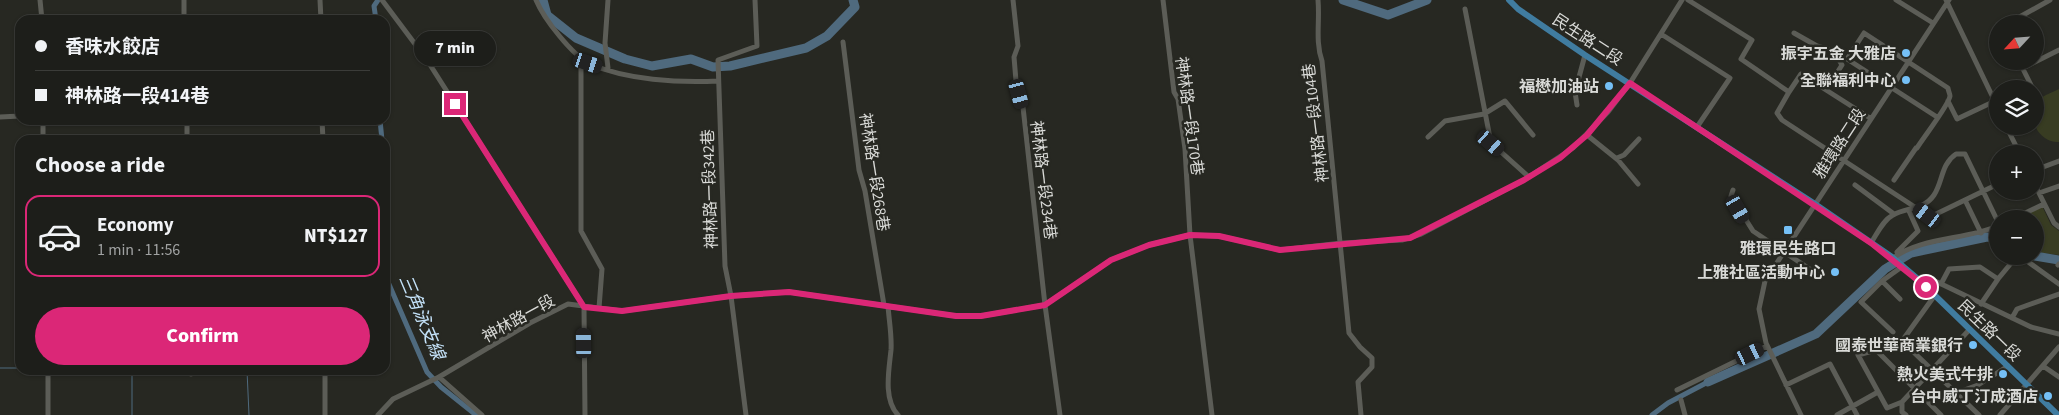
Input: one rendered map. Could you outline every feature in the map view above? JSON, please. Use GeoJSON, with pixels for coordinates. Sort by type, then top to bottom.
{"type":"FeatureCollection","features":[{"type":"Feature","properties":{"kind":"main road","name":"民生路二段"},"geometry":{"type":"LineString","coordinates":[[1509,0],[1518,10],[1630,83]]}},
{"type":"Feature","properties":{"kind":"main road"},"geometry":{"type":"LineString","coordinates":[[1630,83],[1815,204],[1893,258]]}},
{"type":"Feature","properties":{"kind":"main road","name":"民生路一段"},"geometry":{"type":"LineString","coordinates":[[1893,258],[1935,295],[2058,415]]}},
{"type":"Feature","properties":{"kind":"street"},"geometry":{"type":"LineString","coordinates":[[40,0],[42,15]]}},
{"type":"Feature","properties":{"kind":"street"},"geometry":{"type":"LineString","coordinates":[[184,0],[184,15]]}},
{"type":"Feature","properties":{"kind":"street"},"geometry":{"type":"LineString","coordinates":[[320,0],[321,15]]}},
{"type":"Feature","properties":{"kind":"street"},"geometry":{"type":"LineString","coordinates":[[382,0],[427,60],[584,307],[585,415]]}},
{"type":"Feature","properties":{"kind":"street"},"geometry":{"type":"LineString","coordinates":[[536,0],[556,33],[588,63],[648,80],[718,81]]}},
{"type":"Feature","properties":{"kind":"street"},"geometry":{"type":"LineString","coordinates":[[608,0],[605,43],[608,68]]}},
{"type":"Feature","properties":{"kind":"street","name":"神林路一段342巷"},"geometry":{"type":"LineString","coordinates":[[746,415],[731,296],[725,266],[718,60],[757,46],[755,0]]}},
{"type":"Feature","properties":{"kind":"street","name":"神林路一段234巷"},"geometry":{"type":"LineString","coordinates":[[1013,0],[1018,46],[1014,57],[1016,81],[1023,107],[1045,305],[1060,415]]}},
{"type":"Feature","properties":{"kind":"street","name":"神林路一段170巷"},"geometry":{"type":"LineString","coordinates":[[1164,0],[1174,92],[1178,98],[1184,149],[1190,235],[1212,415]]}},
{"type":"Feature","properties":{"kind":"street","name":"神林路一段104巷"},"geometry":{"type":"LineString","coordinates":[[1318,0],[1320,21],[1317,46],[1322,61],[1350,333],[1360,347],[1372,358],[1372,366],[1358,382],[1361,415]]}},
{"type":"Feature","properties":{"kind":"street","name":"神林路一段"},"geometry":{"type":"LineString","coordinates":[[378,415],[393,399],[439,377],[568,304],[622,311],[731,296],[789,292],[956,316],[981,316],[1045,305],[1111,260],[1149,245],[1190,235],[1219,236],[1280,250],[1410,238],[1529,177],[1560,158],[1587,135],[1630,83],[1682,0]]}},
{"type":"Feature","properties":{"kind":"street"},"geometry":{"type":"LineString","coordinates":[[1688,0],[1752,40],[1741,60],[1788,92]]}},
{"type":"Feature","properties":{"kind":"street"},"geometry":{"type":"LineString","coordinates":[[1896,0],[1933,23]]}},
{"type":"Feature","properties":{"kind":"street"},"geometry":{"type":"LineString","coordinates":[[2023,15],[2050,0]]}},
{"type":"Feature","properties":{"kind":"street"},"geometry":{"type":"LineString","coordinates":[[1947,1],[1989,88]]}},
{"type":"Feature","properties":{"kind":"street","name":"雅環路二段"},"geometry":{"type":"LineString","coordinates":[[1801,415],[1768,347],[1759,309],[1765,281],[1947,1]]}},
{"type":"Feature","properties":{"kind":"street"},"geometry":{"type":"LineString","coordinates":[[1465,9],[1491,143],[1529,177]]}},
{"type":"Feature","properties":{"kind":"street"},"geometry":{"type":"LineString","coordinates":[[1794,32],[1817,46],[1834,52],[1842,66],[1826,90]]}},
{"type":"Feature","properties":{"kind":"street"},"geometry":{"type":"LineString","coordinates":[[1894,180],[1948,101],[1950,95],[1945,86],[1864,33],[1847,59],[1937,117]]}},
{"type":"Feature","properties":{"kind":"street"},"geometry":{"type":"LineString","coordinates":[[1661,34],[1730,78],[1698,127]]}},
{"type":"Feature","properties":{"kind":"street","name":"神林路一段268巷"},"geometry":{"type":"LineString","coordinates":[[843,42],[859,170],[865,191],[886,306],[891,349],[889,385],[891,408],[898,415]]}},
{"type":"Feature","properties":{"kind":"street"},"geometry":{"type":"LineString","coordinates":[[2044,58],[2059,50]]}},
{"type":"Feature","properties":{"kind":"street"},"geometry":{"type":"LineString","coordinates":[[1577,105],[1575,92],[1585,55]]}},
{"type":"Feature","properties":{"kind":"street"},"geometry":{"type":"LineString","coordinates":[[581,57],[581,231],[602,269],[599,308]]}},
{"type":"Feature","properties":{"kind":"street"},"geometry":{"type":"LineString","coordinates":[[1870,118],[1801,74],[1788,92],[1777,113],[1782,120],[1927,215],[1934,215],[1989,188]]}},
{"type":"Feature","properties":{"kind":"street"},"geometry":{"type":"LineString","coordinates":[[1428,137],[1445,121],[1484,114],[1505,101],[1533,134]]}},
{"type":"Feature","properties":{"kind":"street"},"geometry":{"type":"LineString","coordinates":[[1948,101],[1957,119],[1989,108]]}},
{"type":"Feature","properties":{"kind":"street"},"geometry":{"type":"LineString","coordinates":[[0,117],[15,116]]}},
{"type":"Feature","properties":{"kind":"street"},"geometry":{"type":"LineString","coordinates":[[1587,135],[1616,158],[1638,184]]}},
{"type":"Feature","properties":{"kind":"street"},"geometry":{"type":"LineString","coordinates":[[1616,158],[1624,155],[1639,139]]}},
{"type":"Feature","properties":{"kind":"street"},"geometry":{"type":"LineString","coordinates":[[1871,243],[1888,218],[1894,214],[1918,208],[1935,194],[1941,174],[1951,158],[1956,154],[1965,154],[1992,210]]}},
{"type":"Feature","properties":{"kind":"street"},"geometry":{"type":"LineString","coordinates":[[2044,167],[2059,161]]}},
{"type":"Feature","properties":{"kind":"street"},"geometry":{"type":"LineString","coordinates":[[1856,185],[1894,214]]}},
{"type":"Feature","properties":{"kind":"street"},"geometry":{"type":"LineString","coordinates":[[2044,191],[2059,186]]}},
{"type":"Feature","properties":{"kind":"street"},"geometry":{"type":"LineString","coordinates":[[1733,190],[1731,196],[1753,231],[1817,274]]}},
{"type":"Feature","properties":{"kind":"street"},"geometry":{"type":"LineString","coordinates":[[1965,200],[1981,233]]}},
{"type":"Feature","properties":{"kind":"street"},"geometry":{"type":"LineString","coordinates":[[2042,200],[2054,223],[2059,227]]}},
{"type":"Feature","properties":{"kind":"street"},"geometry":{"type":"LineString","coordinates":[[2032,210],[2044,204]]}},
{"type":"Feature","properties":{"kind":"street"},"geometry":{"type":"LineString","coordinates":[[1893,258],[1918,231],[1909,211]]}},
{"type":"Feature","properties":{"kind":"street"},"geometry":{"type":"LineString","coordinates":[[1893,258],[1910,248],[1989,230]]}},
{"type":"Feature","properties":{"kind":"street"},"geometry":{"type":"LineString","coordinates":[[1981,304],[2010,265]]}},
{"type":"Feature","properties":{"kind":"street"},"geometry":{"type":"LineString","coordinates":[[2031,265],[2059,284]]}},
{"type":"Feature","properties":{"kind":"street"},"geometry":{"type":"LineString","coordinates":[[1893,332],[1862,302],[1882,281],[1902,266]]}},
{"type":"Feature","properties":{"kind":"street"},"geometry":{"type":"LineString","coordinates":[[1941,284],[1948,269],[1980,267],[1998,279]]}},
{"type":"Feature","properties":{"kind":"street"},"geometry":{"type":"LineString","coordinates":[[1918,279],[1922,277],[1941,284],[2031,327],[2059,334]]}},
{"type":"Feature","properties":{"kind":"street"},"geometry":{"type":"LineString","coordinates":[[1882,281],[1900,299]]}},
{"type":"Feature","properties":{"kind":"street"},"geometry":{"type":"LineString","coordinates":[[2012,318],[2017,309],[2059,294]]}},
{"type":"Feature","properties":{"kind":"street"},"geometry":{"type":"LineString","coordinates":[[1935,295],[1902,341],[1979,415]]}},
{"type":"Feature","properties":{"kind":"street"},"geometry":{"type":"LineString","coordinates":[[1941,415],[1914,388],[1876,350],[1858,355],[1887,408],[1902,402],[1914,388],[1970,329]]}},
{"type":"Feature","properties":{"kind":"street"},"geometry":{"type":"LineString","coordinates":[[1677,390],[1768,347]]}},
{"type":"Feature","properties":{"kind":"street"},"geometry":{"type":"LineString","coordinates":[[2000,415],[2058,349]]}},
{"type":"Feature","properties":{"kind":"street"},"geometry":{"type":"LineString","coordinates":[[1786,385],[1830,364],[1857,415]]}},
{"type":"Feature","properties":{"kind":"street"},"geometry":{"type":"LineString","coordinates":[[1956,393],[1978,385],[2008,366]]}},
{"type":"Feature","properties":{"kind":"street"},"geometry":{"type":"LineString","coordinates":[[2043,366],[2059,377]]}},
{"type":"Feature","properties":{"kind":"street"},"geometry":{"type":"LineString","coordinates":[[48,375],[48,415]]}},
{"type":"Feature","properties":{"kind":"street"},"geometry":{"type":"LineString","coordinates":[[325,375],[326,415]]}},
{"type":"Feature","properties":{"kind":"street"},"geometry":{"type":"LineString","coordinates":[[439,377],[482,415]]}},
{"type":"Feature","properties":{"kind":"street"},"geometry":{"type":"LineString","coordinates":[[1837,415],[1878,392]]}},
{"type":"Feature","properties":{"kind":"street"},"geometry":{"type":"LineString","coordinates":[[1681,400],[1685,415]]}},
{"type":"Feature","properties":{"kind":"street"},"geometry":{"type":"LineString","coordinates":[[1902,402],[1902,412],[1906,415]]}},
{"type":"Feature","properties":{"kind":"green space"},"geometry":{"type":"Polygon","coordinates":[[[2059,89],[2059,142],[2051,141],[2041,135],[2044,135],[2044,96],[2059,89]]]}},
{"type":"Feature","properties":{"kind":"green space"},"geometry":{"type":"Polygon","coordinates":[[[2039,207],[2044,210],[2033,210],[2039,207]]]}},
{"type":"Feature","properties":{"kind":"green space"},"geometry":{"type":"Polygon","coordinates":[[[2044,210],[2051,225],[2059,231],[2059,255],[2044,253],[2044,210]]]}},
{"type":"Feature","properties":{"kind":"waterway","name":"三角泳支線"},"geometry":{"type":"LineString","coordinates":[[375,15],[374,6],[378,0]]}},
{"type":"Feature","properties":{"kind":"waterway"},"geometry":{"type":"LineString","coordinates":[[543,0],[547,15],[576,38],[625,59],[652,66],[691,59],[713,67],[730,66],[806,48],[827,36],[855,7],[853,0]]}},
{"type":"Feature","properties":{"kind":"waterway"},"geometry":{"type":"LineString","coordinates":[[1343,0],[1388,15],[1427,0]]}},
{"type":"Feature","properties":{"kind":"waterway","name":"三角泳支線"},"geometry":{"type":"LineString","coordinates":[[380,125],[382,135]]}},
{"type":"Feature","properties":{"kind":"waterway","name":"三角泳支線"},"geometry":{"type":"LineString","coordinates":[[1708,382],[1816,334],[1885,269],[1911,253],[1989,237]]}},
{"type":"Feature","properties":{"kind":"waterway","name":"三角泳支線"},"geometry":{"type":"LineString","coordinates":[[2044,258],[2059,260]]}},
{"type":"Feature","properties":{"kind":"waterway","name":"三角泳支線"},"geometry":{"type":"LineString","coordinates":[[390,287],[427,372],[441,387],[476,415]]}},
{"type":"Feature","properties":{"kind":"waterway"},"geometry":{"type":"LineString","coordinates":[[0,368],[15,368]]}},
{"type":"Feature","properties":{"kind":"waterway"},"geometry":{"type":"LineString","coordinates":[[132,375],[132,415]]}},
{"type":"Feature","properties":{"kind":"waterway"},"geometry":{"type":"LineString","coordinates":[[247,375],[249,415]]}},
{"type":"Feature","properties":{"kind":"waterway","name":"三角泳支線"},"geometry":{"type":"LineString","coordinates":[[1652,415],[1668,403],[1708,382]]}},
{"type":"Feature","properties":{"kind":"place","name":"振宇五金 大雅店"},"geometry":{"type":"Point","coordinates":[1906,53]}},
{"type":"Feature","properties":{"kind":"place","name":"全聯福利中心"},"geometry":{"type":"Point","coordinates":[1906,80]}},
{"type":"Feature","properties":{"kind":"place","name":"福懋加油站"},"geometry":{"type":"Point","coordinates":[1609,86]}},
{"type":"Feature","properties":{"kind":"place","name":"雅環民生路口"},"geometry":{"type":"Point","coordinates":[1788,230]}},
{"type":"Feature","properties":{"kind":"place","name":"上雅社區活動中心"},"geometry":{"type":"Point","coordinates":[1835,272]}},
{"type":"Feature","properties":{"kind":"place","name":"國泰世華商業銀行"},"geometry":{"type":"Point","coordinates":[1973,345]}},
{"type":"Feature","properties":{"kind":"place","name":"熱火美式牛排"},"geometry":{"type":"Point","coordinates":[2003,374]}},
{"type":"Feature","properties":{"kind":"place","name":"台中威丁汀成酒店"},"geometry":{"type":"Point","coordinates":[2048,396]}},
{"type":"Feature","properties":{"kind":"route"},"geometry":{"type":"LineString","coordinates":[[455,104],[584,307],[622,311],[731,296],[789,292],[956,316],[981,316],[1045,305],[1054,301],[1062,293],[1111,260],[1149,245],[1190,235],[1219,236],[1280,250],[1342,243],[1402,240],[1421,234],[1524,180],[1560,158],[1587,135],[1608,112],[1630,83],[1815,204],[1892,258],[1926,287]]}}]}
